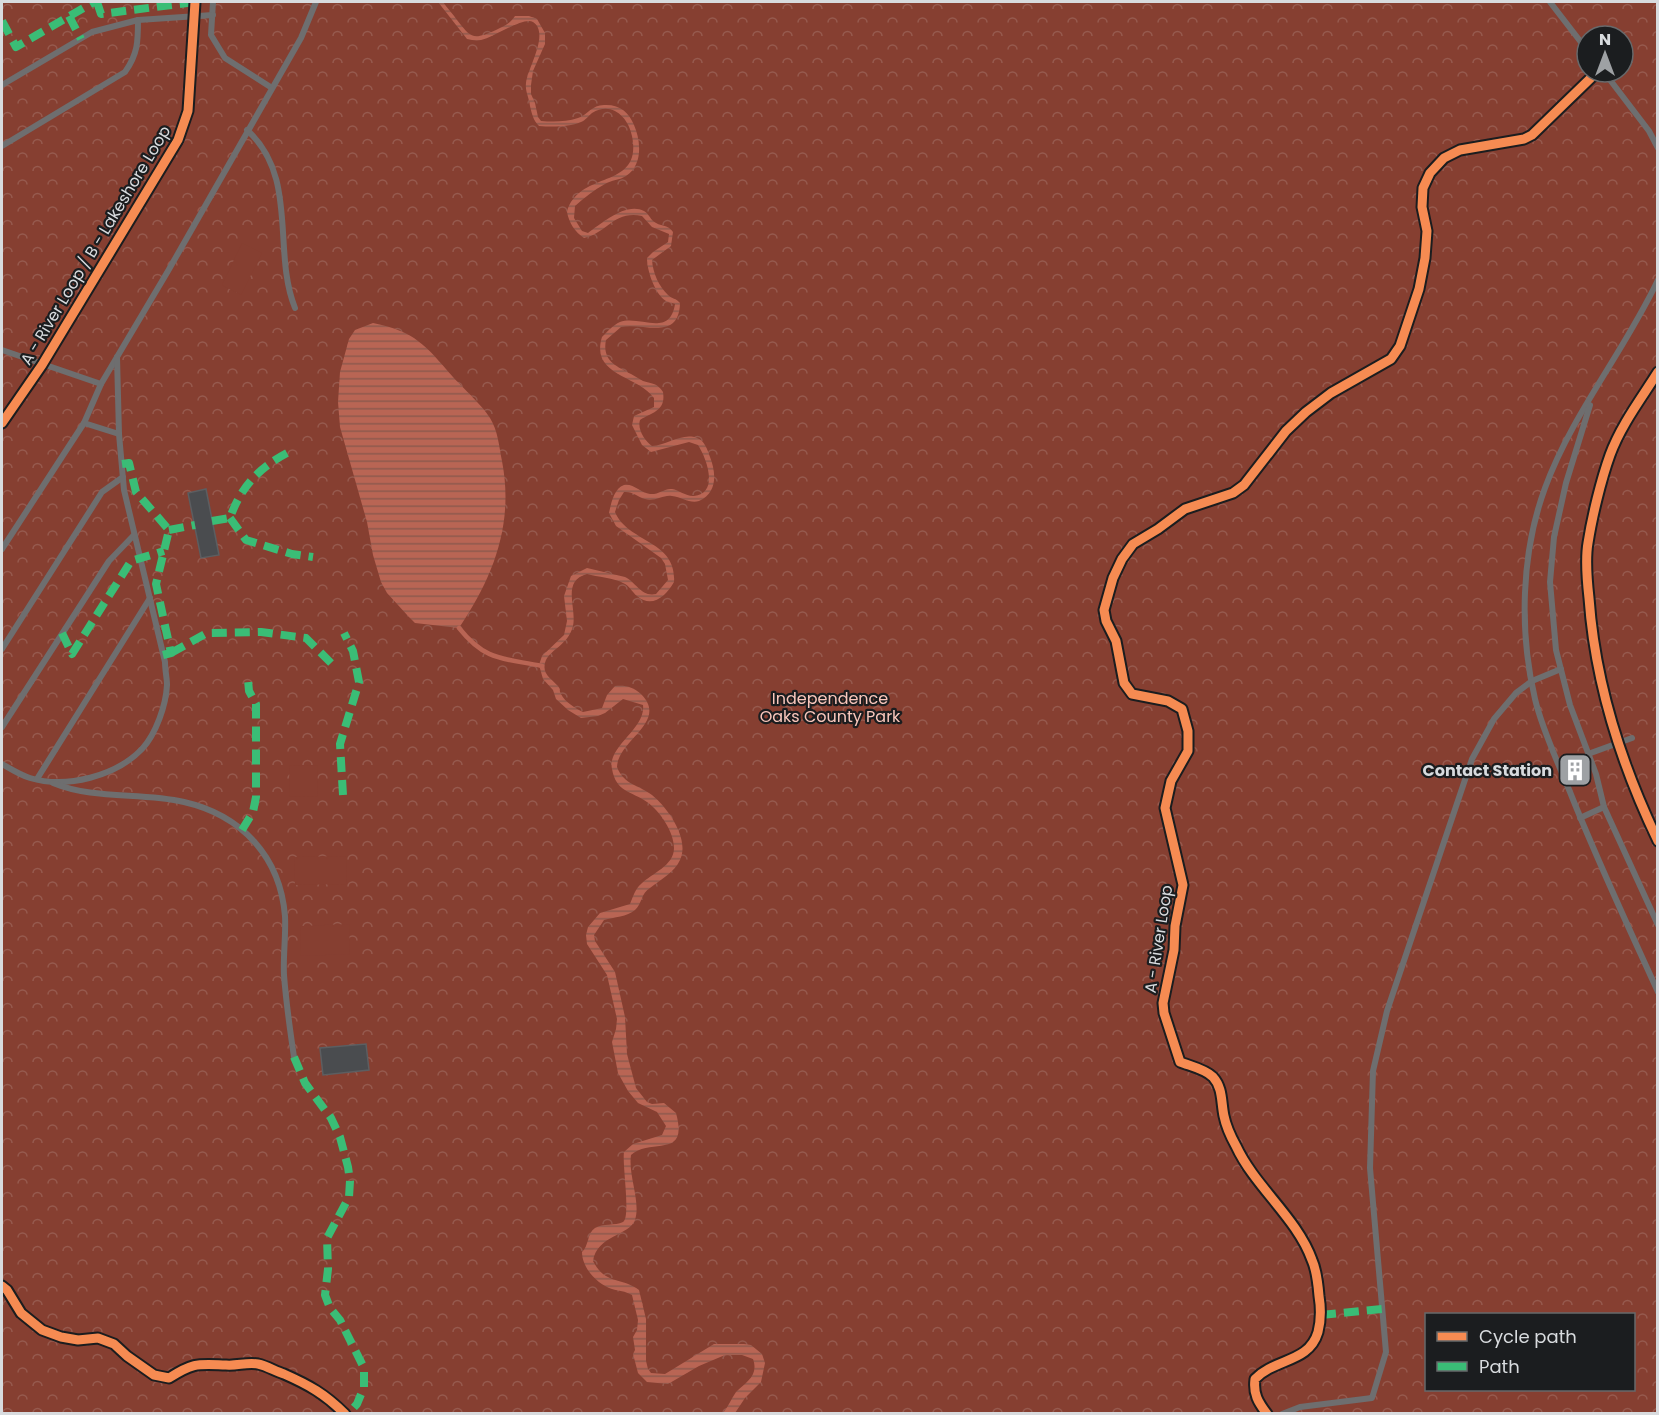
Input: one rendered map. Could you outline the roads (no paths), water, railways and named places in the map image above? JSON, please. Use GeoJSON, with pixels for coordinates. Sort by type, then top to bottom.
{"type":"FeatureCollection","features":[{"type":"Feature","properties":{"kind":"lane"},"geometry":{"type":"LineString","coordinates":[[213,2],[211,35],[225,58],[272,88]]}},
{"type":"Feature","properties":{"kind":"lane"},"geometry":{"type":"LineString","coordinates":[[2,549],[84,423],[101,384],[301,38],[316,2]]}},
{"type":"Feature","properties":{"kind":"lane"},"geometry":{"type":"LineString","coordinates":[[1550,2],[1575,34]]}},
{"type":"Feature","properties":{"kind":"lane"},"geometry":{"type":"LineString","coordinates":[[2,85],[92,32],[138,20],[213,15]]}},
{"type":"Feature","properties":{"kind":"lane"},"geometry":{"type":"LineString","coordinates":[[2,146],[125,72],[134,60],[138,20]]}},
{"type":"Feature","properties":{"kind":"lane"},"geometry":{"type":"LineString","coordinates":[[1613,84],[1649,131],[1658,148]]}},
{"type":"Feature","properties":{"kind":"lane"},"geometry":{"type":"LineString","coordinates":[[247,130],[263,148],[280,195],[284,222],[286,279],[296,308]]}},
{"type":"Feature","properties":{"kind":"lane"},"geometry":{"type":"LineString","coordinates":[[1658,280],[1640,317],[1569,433],[1557,460],[1535,523],[1525,598],[1527,644],[1536,701],[1580,818],[1658,992]]}},
{"type":"Feature","properties":{"kind":"lane"},"geometry":{"type":"LineString","coordinates":[[2,350],[101,384]]}},
{"type":"Feature","properties":{"kind":"lane"},"geometry":{"type":"LineString","coordinates":[[47,781],[79,780],[113,769],[143,748],[154,730],[167,686],[165,662],[134,535],[123,477],[119,434],[117,356]]}},
{"type":"Feature","properties":{"kind":"lane"},"geometry":{"type":"LineString","coordinates":[[1593,395],[1566,483],[1554,537],[1550,582],[1556,650],[1570,705],[1604,807],[1658,925]]}},
{"type":"Feature","properties":{"kind":"lane"},"geometry":{"type":"LineString","coordinates":[[84,423],[119,434]]}},
{"type":"Feature","properties":{"kind":"lane"},"geometry":{"type":"LineString","coordinates":[[2,649],[102,492],[123,477]]}},
{"type":"Feature","properties":{"kind":"lane"},"geometry":{"type":"LineString","coordinates":[[2,727],[109,561],[134,535]]}},
{"type":"Feature","properties":{"kind":"lane"},"geometry":{"type":"LineString","coordinates":[[36,779],[150,598]]}},
{"type":"Feature","properties":{"kind":"lane"},"geometry":{"type":"LineString","coordinates":[[1282,1413],[1300,1407],[1372,1398],[1386,1352],[1370,1168],[1373,1071],[1387,1011],[1472,759],[1494,719],[1516,693],[1532,681],[1561,669]]}},
{"type":"Feature","properties":{"kind":"lane"},"geometry":{"type":"LineString","coordinates":[[1588,754],[1632,738]]}},
{"type":"Feature","properties":{"kind":"lane"},"geometry":{"type":"LineString","coordinates":[[2,764],[16,772],[70,790],[156,798],[198,806],[231,821],[255,841],[271,865],[281,894],[285,916],[284,974],[294,1057]]}},
{"type":"Feature","properties":{"kind":"lane"},"geometry":{"type":"LineString","coordinates":[[1580,818],[1604,807]]}},
{"type":"Feature","properties":{"kind":"waterway"},"geometry":{"type":"LineString","coordinates":[[459,628],[487,653],[496,657],[542,666]]}},
{"type":"Feature","properties":{"kind":"place","name":"Contact Station"},"geometry":{"type":"Point","coordinates":[1575,770]}},
{"type":"Feature","properties":{"kind":"park label","name":"Independence Oaks County Park"},"geometry":{"type":"Point","coordinates":[830,707]}}]}
